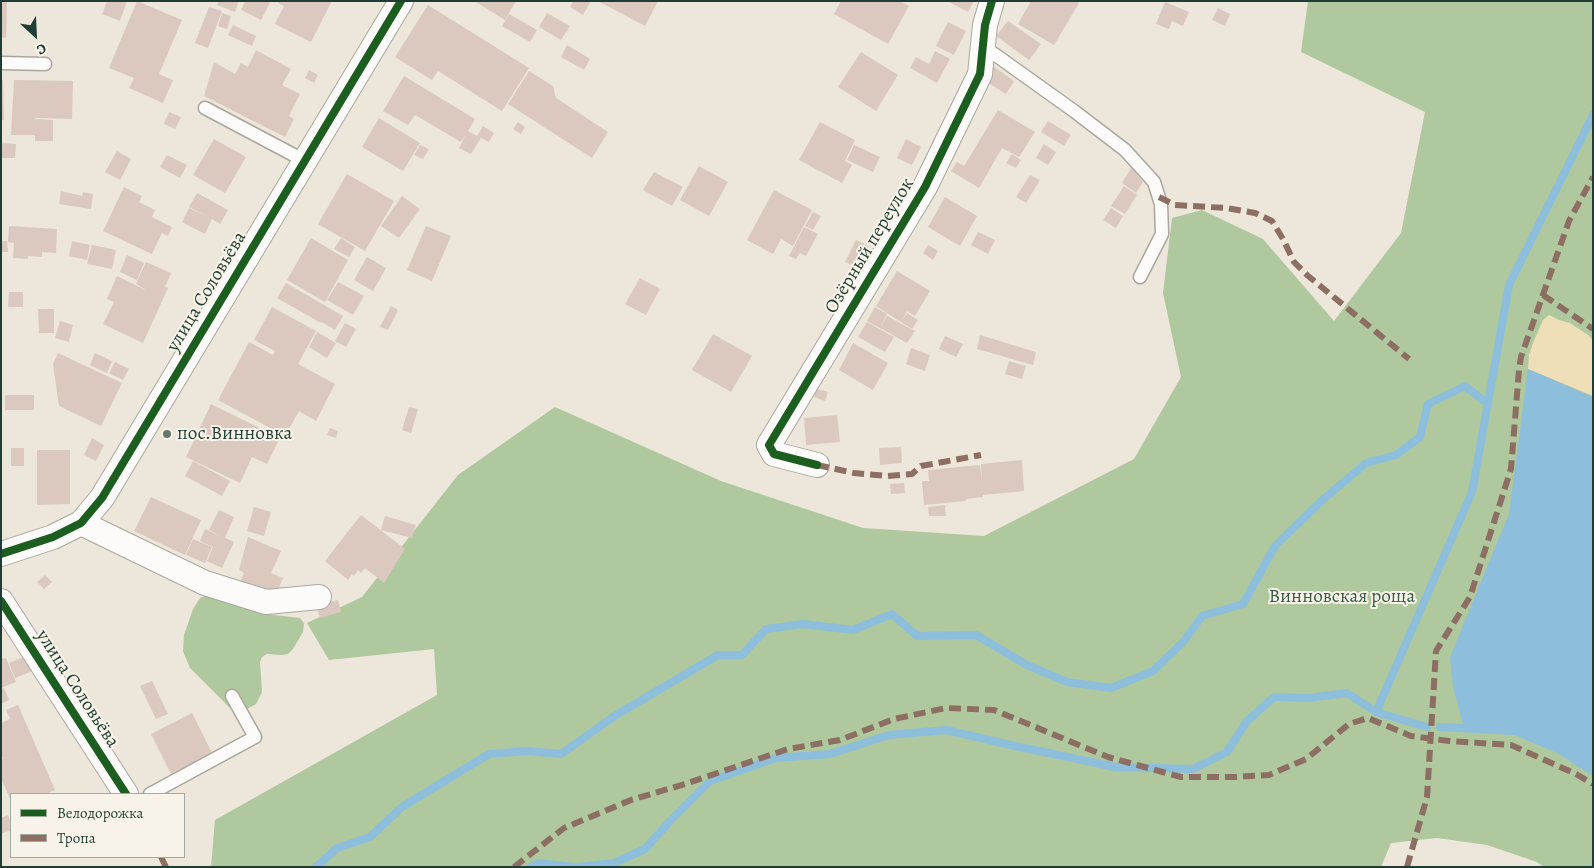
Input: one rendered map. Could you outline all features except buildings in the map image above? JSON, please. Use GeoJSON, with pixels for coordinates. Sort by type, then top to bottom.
{"type":"FeatureCollection","features":[{"type":"Feature","properties":{"kind":"street","name":"улица Соловьёва"},"geometry":{"type":"LineString","coordinates":[[1,554],[53,537],[81,523],[102,498],[401,1]]}},
{"type":"Feature","properties":{"kind":"street","name":"Озёрный переулок"},"geometry":{"type":"LineString","coordinates":[[816,465],[774,454],[769,445],[925,187],[980,74],[985,26],[992,1]]}},
{"type":"Feature","properties":{"kind":"street"},"geometry":{"type":"LineString","coordinates":[[81,523],[205,583],[266,602],[319,597]]}},
{"type":"Feature","properties":{"kind":"street","name":"улица Соловьёва"},"geometry":{"type":"LineString","coordinates":[[1,601],[125,793]]}},
{"type":"Feature","properties":{"kind":"lane"},"geometry":{"type":"LineString","coordinates":[[983,46],[1125,150],[1154,182],[1161,204],[1162,234],[1140,277]]}},
{"type":"Feature","properties":{"kind":"lane"},"geometry":{"type":"LineString","coordinates":[[1,63],[45,64]]}},
{"type":"Feature","properties":{"kind":"lane"},"geometry":{"type":"LineString","coordinates":[[204,108],[305,161]]}},
{"type":"Feature","properties":{"kind":"lane"},"geometry":{"type":"LineString","coordinates":[[152,793],[255,737],[232,696]]}},
{"type":"Feature","properties":{"kind":"green space","name":"Винновская роща"},"geometry":{"type":"Polygon","coordinates":[[[1308,1],[1593,1],[1593,867],[1544,867],[1537,862],[1487,845],[1437,838],[1391,843],[1381,867],[211,867],[215,820],[437,695],[434,649],[329,660],[307,623],[362,597],[458,475],[555,407],[721,481],[863,528],[984,536],[1134,459],[1181,377],[1163,293],[1172,218],[1202,210],[1263,239],[1334,321],[1401,233],[1425,112],[1301,52],[1308,1]]]}},
{"type":"Feature","properties":{"kind":"green space"},"geometry":{"type":"Polygon","coordinates":[[[208,595],[266,614],[300,618],[304,623],[303,632],[288,654],[267,654],[262,657],[260,662],[262,692],[256,704],[243,711],[229,707],[190,668],[183,651],[184,635],[193,609],[200,598],[208,595]]]}},
{"type":"Feature","properties":{"kind":"sand"},"geometry":{"type":"Polygon","coordinates":[[[1549,315],[1570,323],[1593,340],[1593,396],[1528,369],[1529,355],[1533,343],[1543,320],[1549,315]]]}},
{"type":"Feature","properties":{"kind":"water"},"geometry":{"type":"Polygon","coordinates":[[[1528,369],[1593,397],[1593,776],[1557,753],[1505,731],[1464,728],[1453,687],[1450,657],[1509,514],[1528,369]]]}},
{"type":"Feature","properties":{"kind":"waterway"},"geometry":{"type":"LineString","coordinates":[[1376,712],[1472,492],[1509,285],[1593,115]]}},
{"type":"Feature","properties":{"kind":"waterway"},"geometry":{"type":"LineString","coordinates":[[316,867],[337,848],[370,837],[402,807],[489,754],[526,751],[561,754],[616,715],[718,655],[742,655],[766,629],[803,624],[853,630],[892,614],[917,636],[976,635],[1027,665],[1067,682],[1111,688],[1153,671],[1184,641],[1202,616],[1243,604],[1275,546],[1319,503],[1366,463],[1396,455],[1420,437],[1428,404],[1465,386],[1488,404]]}},
{"type":"Feature","properties":{"kind":"waterway"},"geometry":{"type":"LineString","coordinates":[[578,867],[614,863],[645,849],[710,781],[776,758],[830,754],[889,735],[946,730],[1115,767],[1193,769],[1227,752],[1247,721],[1274,697],[1308,698],[1347,693],[1376,712],[1427,727]]}},
{"type":"Feature","properties":{"kind":"waterway"},"geometry":{"type":"LineString","coordinates":[[1440,727],[1513,731]]}},
{"type":"Feature","properties":{"kind":"waterway"},"geometry":{"type":"LineString","coordinates":[[531,867],[538,863],[574,867]]}},
{"type":"Feature","properties":{"kind":"marked path"},"geometry":{"type":"LineString","coordinates":[[1407,867],[1427,797],[1436,651],[1470,597],[1511,469],[1521,357],[1569,221],[1593,177]]}},
{"type":"Feature","properties":{"kind":"marked path"},"geometry":{"type":"LineString","coordinates":[[1159,197],[1175,205],[1226,208],[1255,213],[1272,221],[1294,262],[1307,275],[1409,359]]}},
{"type":"Feature","properties":{"kind":"marked path"},"geometry":{"type":"LineString","coordinates":[[1543,295],[1593,329]]}},
{"type":"Feature","properties":{"kind":"marked path"},"geometry":{"type":"LineString","coordinates":[[817,465],[854,473],[888,476],[912,474],[921,466],[981,455]]}},
{"type":"Feature","properties":{"kind":"marked path"},"geometry":{"type":"LineString","coordinates":[[514,867],[564,828],[631,800],[788,749],[840,740],[894,719],[946,708],[994,710],[1108,757],[1181,777],[1269,775],[1306,759],[1349,724],[1368,718],[1411,736],[1449,741],[1511,745],[1576,774],[1593,784]]}},
{"type":"Feature","properties":{"kind":"marked path"},"geometry":{"type":"LineString","coordinates":[[162,858],[166,867]]}},
{"type":"Feature","properties":{"kind":"cycle path"},"geometry":{"type":"LineString","coordinates":[[1,554],[53,537],[81,523],[102,498],[401,1]]}},
{"type":"Feature","properties":{"kind":"cycle path"},"geometry":{"type":"LineString","coordinates":[[817,465],[774,454],[769,445],[925,187],[980,74],[985,25],[992,1]]}},
{"type":"Feature","properties":{"kind":"cycle path"},"geometry":{"type":"LineString","coordinates":[[1,601],[125,793]]}},
{"type":"Feature","properties":{"kind":"place","name":"пос.Винновка"},"geometry":{"type":"Point","coordinates":[167,434]}}]}
